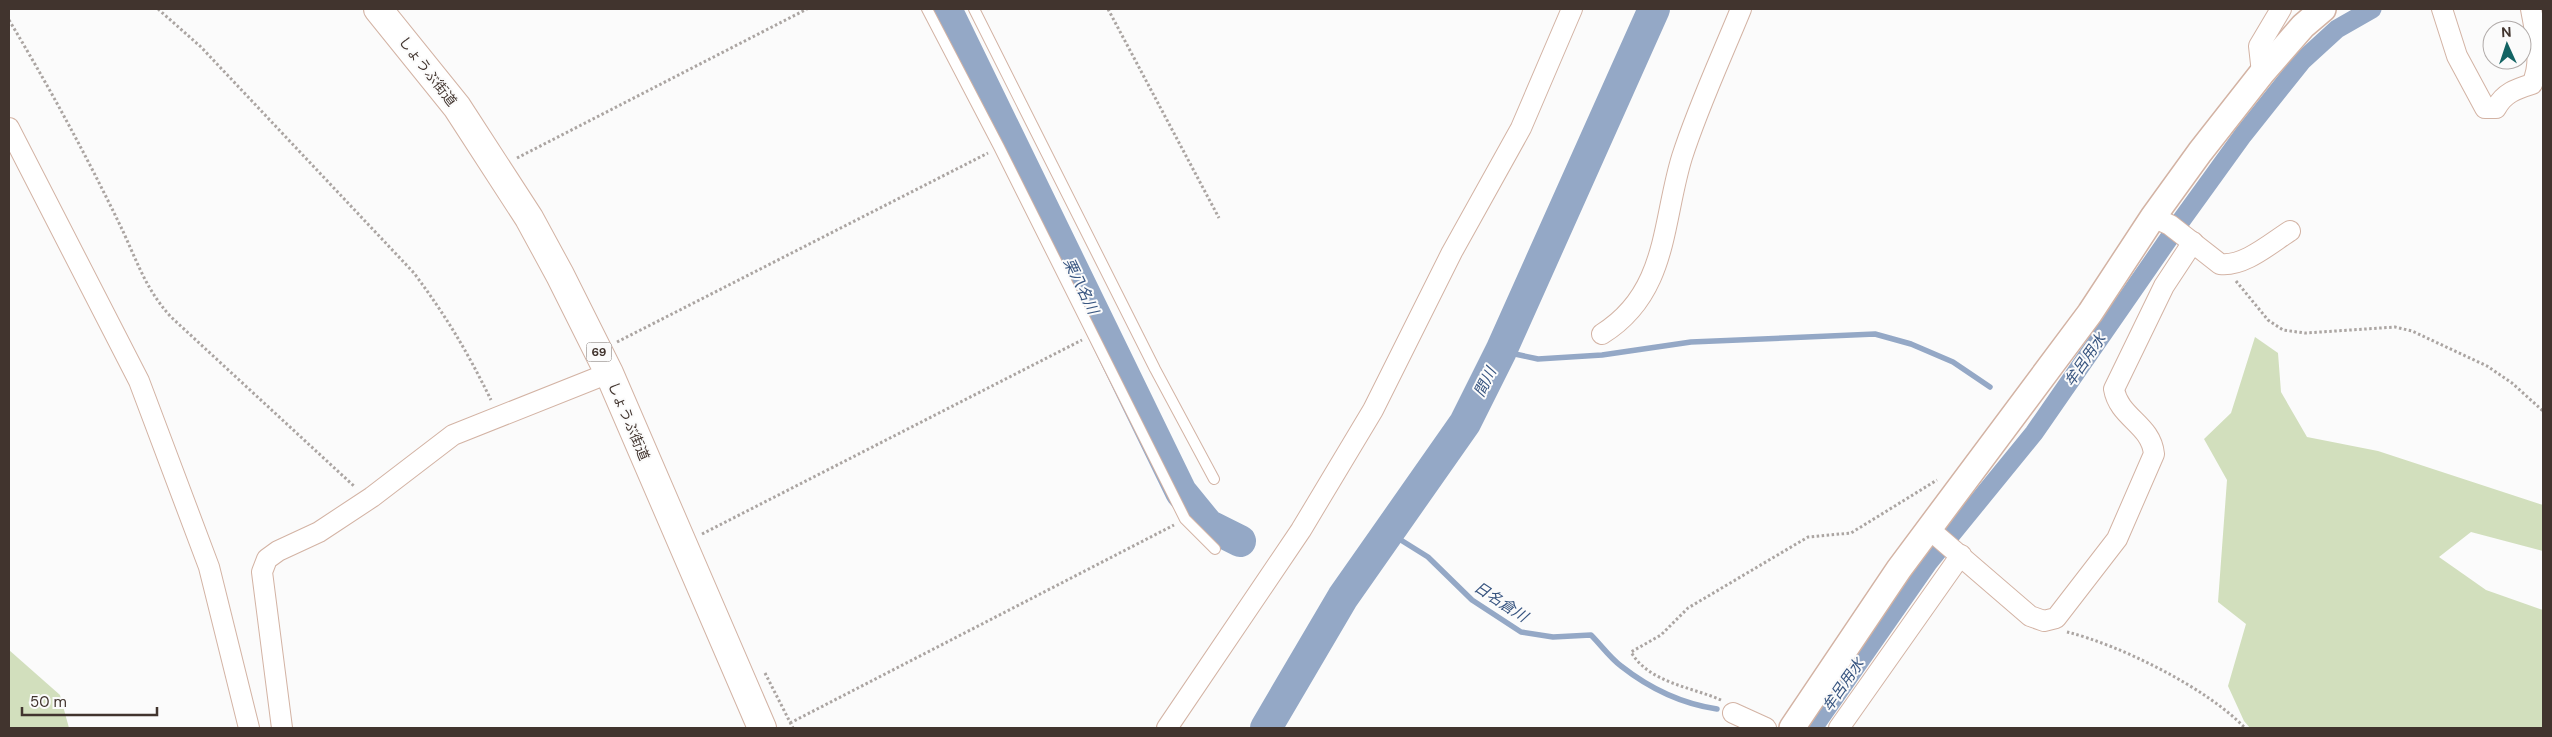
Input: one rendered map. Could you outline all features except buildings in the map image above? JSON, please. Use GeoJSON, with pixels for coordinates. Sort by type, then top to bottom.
{"type":"FeatureCollection","features":[{"type":"Feature","properties":{"kind":"main road","name":"しょうぶ街道"},"geometry":{"type":"LineString","coordinates":[[378,9],[457,107],[529,218],[604,362],[762,728]]}},
{"type":"Feature","properties":{"kind":"street"},"geometry":{"type":"LineString","coordinates":[[1167,728],[1301,530],[1373,410],[1452,252],[1521,128],[1572,9]]}},
{"type":"Feature","properties":{"kind":"street"},"geometry":{"type":"LineString","coordinates":[[1602,334],[1616,325],[1643,294],[1653,274],[1668,224],[1682,157],[1741,9]]}},
{"type":"Feature","properties":{"kind":"street"},"geometry":{"type":"LineString","coordinates":[[2262,72],[2259,46],[2281,9]]}},
{"type":"Feature","properties":{"kind":"street"},"geometry":{"type":"LineString","coordinates":[[1792,728],[1878,599],[1932,532],[1965,480],[2090,313],[2162,221],[2262,72],[2303,26],[2323,9]]}},
{"type":"Feature","properties":{"kind":"street"},"geometry":{"type":"LineString","coordinates":[[2442,9],[2462,65],[2485,108],[2496,108],[2501,99],[2513,90],[2532,84],[2536,76],[2535,31],[2531,9]]}},
{"type":"Feature","properties":{"kind":"street"},"geometry":{"type":"LineString","coordinates":[[9,128],[139,381],[209,567],[249,728]]}},
{"type":"Feature","properties":{"kind":"street"},"geometry":{"type":"LineString","coordinates":[[2162,221],[2190,239],[2220,264],[2228,265],[2240,262],[2290,231]]}},
{"type":"Feature","properties":{"kind":"street"},"geometry":{"type":"LineString","coordinates":[[1932,532],[2030,616],[2044,620],[2056,618],[2117,539],[2154,454],[2153,440],[2116,401],[2114,389],[2164,286],[2190,239]]}},
{"type":"Feature","properties":{"kind":"street"},"geometry":{"type":"LineString","coordinates":[[282,728],[262,572],[267,559],[278,551],[318,532],[372,497],[437,445],[453,435],[499,417],[604,362]]}},
{"type":"Feature","properties":{"kind":"street"},"geometry":{"type":"LineString","coordinates":[[1839,728],[1958,553]]}},
{"type":"Feature","properties":{"kind":"street"},"geometry":{"type":"LineString","coordinates":[[1733,713],[1766,728]]}},
{"type":"Feature","properties":{"kind":"lane"},"geometry":{"type":"LineString","coordinates":[[927,9],[999,147],[1186,519],[1215,549]]}},
{"type":"Feature","properties":{"kind":"lane"},"geometry":{"type":"LineString","coordinates":[[974,9],[1150,360],[1214,480]]}},
{"type":"Feature","properties":{"kind":"path"},"geometry":{"type":"LineString","coordinates":[[158,9],[201,47],[414,273],[444,313],[464,346],[499,417]]}},
{"type":"Feature","properties":{"kind":"path"},"geometry":{"type":"LineString","coordinates":[[497,168],[807,9]]}},
{"type":"Feature","properties":{"kind":"path"},"geometry":{"type":"LineString","coordinates":[[1108,9],[1219,218]]}},
{"type":"Feature","properties":{"kind":"path"},"geometry":{"type":"LineString","coordinates":[[9,20],[38,68],[118,221],[154,298],[171,317],[358,491],[372,497]]}},
{"type":"Feature","properties":{"kind":"path"},"geometry":{"type":"LineString","coordinates":[[604,362],[999,147]]}},
{"type":"Feature","properties":{"kind":"path"},"geometry":{"type":"LineString","coordinates":[[2228,265],[2234,279],[2268,320],[2284,330],[2305,332],[2395,327],[2412,331],[2487,366],[2512,383],[2543,411]]}},
{"type":"Feature","properties":{"kind":"path"},"geometry":{"type":"LineString","coordinates":[[682,544],[1093,334]]}},
{"type":"Feature","properties":{"kind":"path"},"geometry":{"type":"LineString","coordinates":[[1733,713],[1729,703],[1702,691],[1682,687],[1648,670],[1631,652],[1661,635],[1688,608],[1808,537],[1851,533],[1951,471],[1965,480]]}},
{"type":"Feature","properties":{"kind":"path"},"geometry":{"type":"LineString","coordinates":[[790,723],[1186,519]]}},
{"type":"Feature","properties":{"kind":"path"},"geometry":{"type":"LineString","coordinates":[[2044,620],[2056,629],[2105,643],[2182,682],[2245,728]]}},
{"type":"Feature","properties":{"kind":"green space"},"geometry":{"type":"Polygon","coordinates":[[[2255,337],[2278,353],[2281,392],[2307,437],[2378,451],[2543,505],[2543,551],[2471,532],[2439,557],[2486,590],[2543,610],[2543,728],[2250,728],[2244,721],[2228,686],[2246,624],[2218,602],[2227,480],[2204,439],[2231,413],[2255,337]]]}},
{"type":"Feature","properties":{"kind":"green space"},"geometry":{"type":"Polygon","coordinates":[[[9,650],[60,695],[69,728],[9,728],[9,650]]]}},
{"type":"Feature","properties":{"kind":"waterway","name":"栗八名川"},"geometry":{"type":"LineString","coordinates":[[946,9],[1181,492],[1208,525],[1240,541]]}},
{"type":"Feature","properties":{"kind":"waterway","name":"間川"},"geometry":{"type":"LineString","coordinates":[[1266,728],[1343,597],[1465,423],[1501,351],[1654,9]]}},
{"type":"Feature","properties":{"kind":"waterway","name":"牟呂用水"},"geometry":{"type":"LineString","coordinates":[[1813,728],[1928,563],[2034,433],[2243,135],[2302,61],[2337,29],[2372,9]]}},
{"type":"Feature","properties":{"kind":"waterway"},"geometry":{"type":"LineString","coordinates":[[1501,351],[1538,359],[1602,355],[1691,342],[1875,334],[1911,344],[1953,362],[1990,387]]}},
{"type":"Feature","properties":{"kind":"waterway","name":"日名倉川"},"geometry":{"type":"LineString","coordinates":[[1388,532],[1428,557],[1472,600],[1521,632],[1553,637],[1591,635],[1617,663],[1643,681],[1679,699],[1717,709]]}}]}
